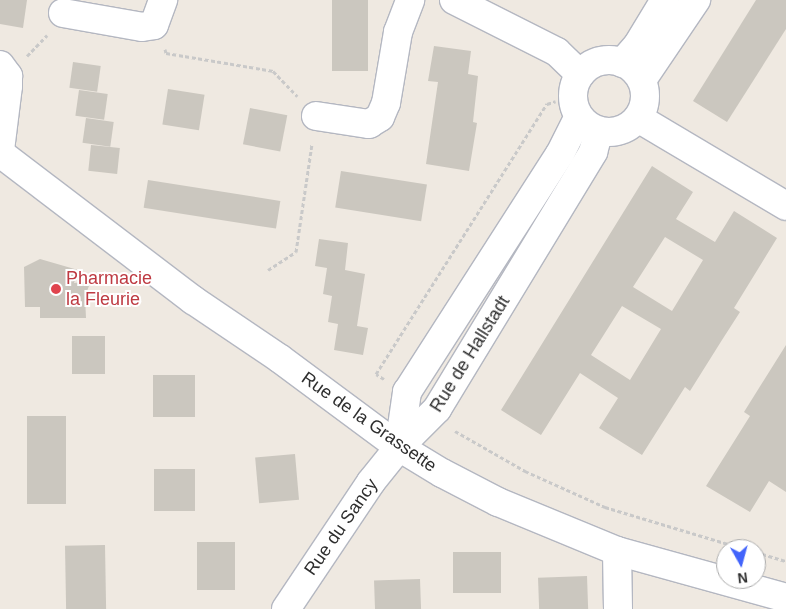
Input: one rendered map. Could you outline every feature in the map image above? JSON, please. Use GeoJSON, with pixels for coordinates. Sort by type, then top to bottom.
{"type":"FeatureCollection","features":[{"type":"Feature","properties":{"kind":"street"},"geometry":{"type":"LineString","coordinates":[[316,116],[369,124],[380,117],[386,103],[398,32],[410,0]]}},
{"type":"Feature","properties":{"kind":"street"},"geometry":{"type":"LineString","coordinates":[[454,0],[557,52],[583,104],[621,130],[638,118],[645,100],[632,72],[599,62],[583,104]]}},
{"type":"Feature","properties":{"kind":"street"},"geometry":{"type":"LineString","coordinates":[[632,72],[665,0]]}},
{"type":"Feature","properties":{"kind":"street"},"geometry":{"type":"LineString","coordinates":[[632,72],[696,0]]}},
{"type":"Feature","properties":{"kind":"street"},"geometry":{"type":"LineString","coordinates":[[63,13],[142,27],[159,12]]}},
{"type":"Feature","properties":{"kind":"street"},"geometry":{"type":"LineString","coordinates":[[0,152],[8,86],[2,68]]}},
{"type":"Feature","properties":{"kind":"street","name":"Rue de Hallstadt"},"geometry":{"type":"LineString","coordinates":[[399,447],[408,392],[560,154],[583,104]]}},
{"type":"Feature","properties":{"kind":"street","name":"Rue de Hallstadt"},"geometry":{"type":"LineString","coordinates":[[399,447],[428,420],[593,152],[583,104]]}},
{"type":"Feature","properties":{"kind":"street"},"geometry":{"type":"LineString","coordinates":[[638,118],[786,206]]}},
{"type":"Feature","properties":{"kind":"street","name":"Rue de la Grassette"},"geometry":{"type":"LineString","coordinates":[[0,152],[193,300],[279,358],[399,447],[498,502],[617,551],[786,598]]}},
{"type":"Feature","properties":{"kind":"street","name":"Rue du Sancy"},"geometry":{"type":"LineString","coordinates":[[286,609],[371,482],[399,447]]}},
{"type":"Feature","properties":{"kind":"street"},"geometry":{"type":"LineString","coordinates":[[617,551],[618,609]]}},
{"type":"Feature","properties":{"kind":"path"},"geometry":{"type":"LineString","coordinates":[[159,12],[166,53],[273,71],[316,116],[296,252],[268,270]]}},
{"type":"Feature","properties":{"kind":"path"},"geometry":{"type":"LineString","coordinates":[[2,68],[24,59],[57,26],[63,13]]}},
{"type":"Feature","properties":{"kind":"path"},"geometry":{"type":"LineString","coordinates":[[408,392],[376,374],[547,104],[583,104]]}},
{"type":"Feature","properties":{"kind":"path"},"geometry":{"type":"LineString","coordinates":[[428,420],[461,434],[525,471],[605,508],[716,541]]}},
{"type":"Feature","properties":{"kind":"path"},"geometry":{"type":"LineString","coordinates":[[766,555],[786,561]]}},
{"type":"Feature","properties":{"kind":"building"},"geometry":{"type":"Polygon","coordinates":[[[0,0],[27,0],[23,28],[0,24],[0,0]]]}},
{"type":"Feature","properties":{"kind":"building"},"geometry":{"type":"Polygon","coordinates":[[[332,0],[368,0],[368,71],[332,71],[332,0]]]}},
{"type":"Feature","properties":{"kind":"building"},"geometry":{"type":"Polygon","coordinates":[[[756,0],[786,0],[786,29],[727,122],[693,101],[756,0]]]}},
{"type":"Feature","properties":{"kind":"building"},"geometry":{"type":"Polygon","coordinates":[[[434,46],[471,51],[468,74],[478,76],[473,122],[477,123],[469,171],[426,164],[438,82],[428,81],[434,46]]]}},
{"type":"Feature","properties":{"kind":"building"},"geometry":{"type":"Polygon","coordinates":[[[73,62],[101,66],[97,92],[69,88],[73,62]]]}},
{"type":"Feature","properties":{"kind":"building"},"geometry":{"type":"Polygon","coordinates":[[[168,89],[205,95],[199,130],[162,125],[168,89]]]}},
{"type":"Feature","properties":{"kind":"building"},"geometry":{"type":"Polygon","coordinates":[[[79,90],[108,94],[104,120],[75,116],[79,90]]]}},
{"type":"Feature","properties":{"kind":"building"},"geometry":{"type":"Polygon","coordinates":[[[250,108],[287,115],[280,152],[243,144],[250,108]]]}},
{"type":"Feature","properties":{"kind":"building"},"geometry":{"type":"Polygon","coordinates":[[[86,118],[114,122],[110,147],[83,143],[86,118]]]}},
{"type":"Feature","properties":{"kind":"building"},"geometry":{"type":"Polygon","coordinates":[[[91,145],[120,148],[117,174],[88,171],[91,145]]]}},
{"type":"Feature","properties":{"kind":"building"},"geometry":{"type":"Polygon","coordinates":[[[652,166],[693,192],[676,219],[715,242],[734,211],[777,238],[734,308],[740,312],[690,391],[685,387],[642,455],[599,428],[618,398],[580,373],[541,435],[501,410],[652,166]],[[665,237],[633,287],[672,311],[703,260],[665,237]],[[622,306],[591,355],[630,380],[661,329],[622,306]]]}},
{"type":"Feature","properties":{"kind":"building"},"geometry":{"type":"Polygon","coordinates":[[[341,171],[427,185],[421,221],[335,208],[341,171]]]}},
{"type":"Feature","properties":{"kind":"building"},"geometry":{"type":"Polygon","coordinates":[[[148,180],[280,201],[276,229],[144,208],[148,180]]]}},
{"type":"Feature","properties":{"kind":"building"},"geometry":{"type":"Polygon","coordinates":[[[319,239],[348,243],[345,270],[365,274],[357,326],[368,328],[363,355],[334,350],[338,324],[328,322],[332,296],[323,294],[327,268],[315,266],[319,239]]]}},
{"type":"Feature","properties":{"kind":"building","name":"Pharmacie la Fleurie"},"geometry":{"type":"Polygon","coordinates":[[[40,259],[78,270],[74,283],[91,281],[85,296],[86,318],[40,318],[40,307],[25,307],[24,267],[40,259]]]}},
{"type":"Feature","properties":{"kind":"building"},"geometry":{"type":"Polygon","coordinates":[[[72,336],[105,336],[105,374],[72,374],[72,336]]]}},
{"type":"Feature","properties":{"kind":"building"},"geometry":{"type":"Polygon","coordinates":[[[786,345],[786,492],[769,481],[750,512],[706,486],[750,416],[744,412],[786,345]]]}},
{"type":"Feature","properties":{"kind":"building"},"geometry":{"type":"Polygon","coordinates":[[[153,375],[195,375],[195,417],[153,417],[153,375]]]}},
{"type":"Feature","properties":{"kind":"building"},"geometry":{"type":"Polygon","coordinates":[[[27,416],[66,416],[66,504],[27,504],[27,416]]]}},
{"type":"Feature","properties":{"kind":"building"},"geometry":{"type":"Polygon","coordinates":[[[295,454],[299,500],[259,503],[255,457],[295,454]]]}},
{"type":"Feature","properties":{"kind":"building"},"geometry":{"type":"Polygon","coordinates":[[[154,469],[195,469],[195,511],[154,511],[154,469]]]}},
{"type":"Feature","properties":{"kind":"building"},"geometry":{"type":"Polygon","coordinates":[[[197,542],[235,542],[235,590],[197,590],[197,542]]]}},
{"type":"Feature","properties":{"kind":"building"},"geometry":{"type":"Polygon","coordinates":[[[105,545],[106,609],[66,609],[65,546],[105,545]]]}},
{"type":"Feature","properties":{"kind":"building"},"geometry":{"type":"Polygon","coordinates":[[[453,552],[501,552],[501,593],[453,593],[453,552]]]}},
{"type":"Feature","properties":{"kind":"building"},"geometry":{"type":"Polygon","coordinates":[[[587,576],[588,609],[539,609],[538,578],[587,576]]]}},
{"type":"Feature","properties":{"kind":"building"},"geometry":{"type":"Polygon","coordinates":[[[420,579],[421,609],[375,609],[374,581],[420,579]]]}},
{"type":"Feature","properties":{"kind":"place","name":"Pharmacie la Fleurie"},"geometry":{"type":"Point","coordinates":[56,289]}}]}
